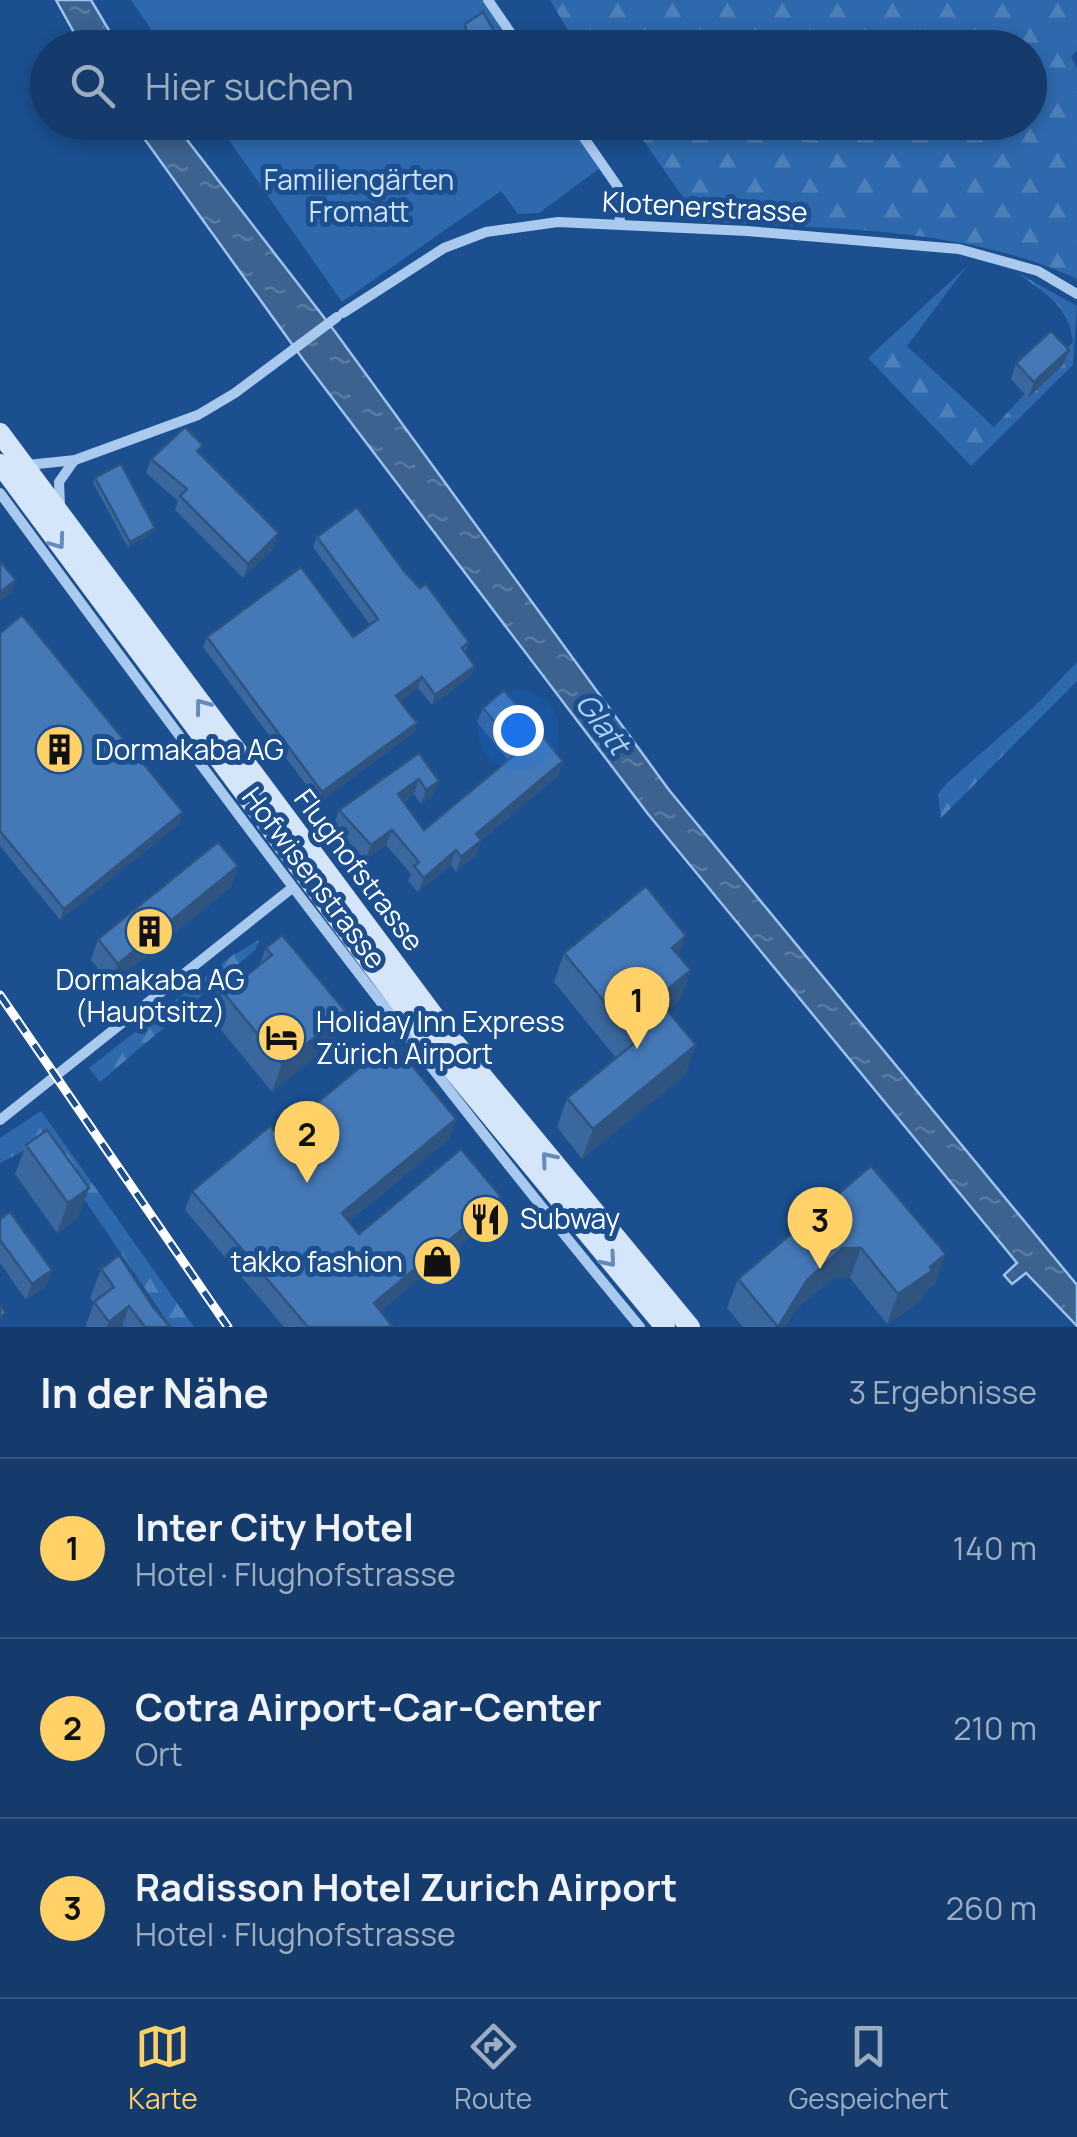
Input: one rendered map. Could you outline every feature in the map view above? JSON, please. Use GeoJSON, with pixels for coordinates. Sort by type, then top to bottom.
{"type":"FeatureCollection","features":[{"type":"Feature","properties":{"kind":"main road","name":"Flughofstrasse"},"geometry":{"type":"LineString","coordinates":[[0,433],[457,1046],[690,1327]]}},
{"type":"Feature","properties":{"kind":"main road","name":"Flughofstrasse"},"geometry":{"type":"LineString","coordinates":[[0,464],[427,1039],[665,1327]]}},
{"type":"Feature","properties":{"kind":"street"},"geometry":{"type":"LineString","coordinates":[[488,0],[509,30]]}},
{"type":"Feature","properties":{"kind":"street"},"geometry":{"type":"LineString","coordinates":[[586,140],[618,187],[620,224]]}},
{"type":"Feature","properties":{"kind":"street","name":"Klotenerstrasse"},"geometry":{"type":"LineString","coordinates":[[23,465],[75,460],[198,415],[410,266],[486,232],[558,222],[620,224],[959,249],[1038,271],[1077,294]]}},
{"type":"Feature","properties":{"kind":"street"},"geometry":{"type":"LineString","coordinates":[[65,520],[58,488],[75,460]]}},
{"type":"Feature","properties":{"kind":"street","name":"Hofwisenstrasse"},"geometry":{"type":"LineString","coordinates":[[0,494],[292,888],[482,1136],[640,1327]]}},
{"type":"Feature","properties":{"kind":"street"},"geometry":{"type":"LineString","coordinates":[[0,1120],[292,888]]}},
{"type":"Feature","properties":{"kind":"green space"},"geometry":{"type":"Polygon","coordinates":[[[131,0],[483,0],[504,30],[151,30],[131,0]]]}},
{"type":"Feature","properties":{"kind":"green space"},"geometry":{"type":"Polygon","coordinates":[[[550,0],[1077,0],[1077,50],[1071,57],[1077,68],[1077,279],[1033,261],[940,239],[700,221],[643,140],[1047,140],[1047,30],[568,30],[550,0]]]}},
{"type":"Feature","properties":{"kind":"green space","name":"Familiengärten Fromatt"},"geometry":{"type":"Polygon","coordinates":[[[229,140],[581,140],[600,168],[539,213],[518,214],[501,191],[342,302],[229,140]]]}},
{"type":"Feature","properties":{"kind":"green space"},"geometry":{"type":"Polygon","coordinates":[[[967,266],[907,346],[994,427],[1073,342],[1061,310],[1018,273],[1077,306],[1073,365],[971,466],[868,358],[967,266]]]}},
{"type":"Feature","properties":{"kind":"green space"},"geometry":{"type":"Polygon","coordinates":[[[1077,662],[1077,681],[941,818],[938,794],[947,783],[1036,705],[1077,662]]]}},
{"type":"Feature","properties":{"kind":"green space"},"geometry":{"type":"Polygon","coordinates":[[[259,940],[255,950],[100,1082],[89,1068],[233,955],[259,940]]]}},
{"type":"Feature","properties":{"kind":"green space"},"geometry":{"type":"Polygon","coordinates":[[[41,1111],[194,1327],[171,1327],[44,1140],[0,1163],[0,1138],[41,1111]]]}},
{"type":"Feature","properties":{"kind":"water"},"geometry":{"type":"Polygon","coordinates":[[[56,0],[91,0],[109,30],[73,30],[56,0]]]}},
{"type":"Feature","properties":{"kind":"water","name":"Glatt"},"geometry":{"type":"Polygon","coordinates":[[[145,140],[187,140],[336,333],[669,790],[1077,1285],[1077,1326],[1026,1273],[1012,1284],[1004,1275],[1017,1263],[648,814],[302,358],[145,140]]]}},
{"type":"Feature","properties":{"kind":"building"},"geometry":{"type":"Polygon","coordinates":[[[483,12],[494,30],[466,30],[465,24],[483,12]]]}},
{"type":"Feature","properties":{"kind":"building"},"geometry":{"type":"Polygon","coordinates":[[[1051,331],[1069,350],[1034,382],[1016,363],[1051,331]]]}},
{"type":"Feature","properties":{"kind":"building"},"geometry":{"type":"Polygon","coordinates":[[[185,427],[203,445],[197,451],[279,533],[248,564],[180,496],[187,489],[151,459],[185,427]]]}},
{"type":"Feature","properties":{"kind":"building"},"geometry":{"type":"Polygon","coordinates":[[[121,464],[155,528],[130,542],[95,478],[121,464]]]}},
{"type":"Feature","properties":{"kind":"building"},"geometry":{"type":"Polygon","coordinates":[[[357,507],[404,571],[420,588],[426,584],[469,642],[462,648],[475,666],[435,695],[422,677],[396,696],[417,723],[322,792],[207,637],[301,567],[353,637],[378,619],[317,537],[357,507]]]}},
{"type":"Feature","properties":{"kind":"building"},"geometry":{"type":"Polygon","coordinates":[[[0,561],[16,580],[0,592],[0,561]]]}},
{"type":"Feature","properties":{"kind":"building","name":"Dormakaba AG"},"geometry":{"type":"Polygon","coordinates":[[[22,615],[183,812],[64,909],[0,831],[0,633],[22,615]]]}},
{"type":"Feature","properties":{"kind":"building"},"geometry":{"type":"Polygon","coordinates":[[[504,690],[563,761],[476,834],[482,840],[461,857],[456,850],[424,878],[414,866],[419,862],[392,830],[371,845],[339,810],[419,753],[439,781],[426,790],[419,779],[398,794],[424,830],[519,751],[483,708],[504,690]]]}},
{"type":"Feature","properties":{"kind":"building"},"geometry":{"type":"Polygon","coordinates":[[[218,842],[238,866],[118,964],[98,939],[218,842]]]}},
{"type":"Feature","properties":{"kind":"building"},"geometry":{"type":"Polygon","coordinates":[[[646,886],[686,936],[672,948],[691,970],[657,998],[696,1045],[593,1129],[567,1098],[637,1041],[564,953],[646,886]]]}},
{"type":"Feature","properties":{"kind":"building"},"geometry":{"type":"Polygon","coordinates":[[[282,935],[346,1012],[282,1064],[219,987],[236,973],[241,980],[272,955],[266,948],[282,935]]]}},
{"type":"Feature","properties":{"kind":"building"},"geometry":{"type":"Polygon","coordinates":[[[392,1041],[456,1119],[342,1213],[359,1234],[461,1149],[501,1197],[374,1303],[393,1327],[308,1327],[192,1191],[270,1126],[278,1135],[392,1041]]]}},
{"type":"Feature","properties":{"kind":"building"},"geometry":{"type":"Polygon","coordinates":[[[47,1130],[89,1188],[68,1203],[26,1145],[47,1130]]]}},
{"type":"Feature","properties":{"kind":"building"},"geometry":{"type":"Polygon","coordinates":[[[871,1166],[946,1254],[930,1267],[932,1271],[898,1294],[861,1248],[843,1248],[807,1280],[778,1327],[738,1279],[871,1166]]]}},
{"type":"Feature","properties":{"kind":"building"},"geometry":{"type":"Polygon","coordinates":[[[10,1212],[52,1270],[32,1284],[0,1240],[0,1219],[10,1212]]]}},
{"type":"Feature","properties":{"kind":"building"},"geometry":{"type":"Polygon","coordinates":[[[119,1255],[170,1327],[145,1327],[129,1306],[109,1322],[94,1302],[114,1287],[101,1269],[119,1255]]]}},
{"type":"Feature","properties":{"kind":"railway"},"geometry":{"type":"LineString","coordinates":[[0,995],[228,1327]]}},
{"type":"Feature","properties":{"kind":"place","name":"Dormakaba AG"},"geometry":{"type":"Point","coordinates":[60,750]}},
{"type":"Feature","properties":{"kind":"place","name":"Dormakaba AG (Hauptsitz)"},"geometry":{"type":"Point","coordinates":[150,932]}},
{"type":"Feature","properties":{"kind":"place","name":"Holiday Inn Express Zürich Airport"},"geometry":{"type":"Point","coordinates":[281,1038]}},
{"type":"Feature","properties":{"kind":"place","name":"Inter City Hotel"},"geometry":{"type":"Point","coordinates":[637,1049]}},
{"type":"Feature","properties":{"kind":"place","name":"Cotra Airport-Car-Center"},"geometry":{"type":"Point","coordinates":[307,1183]}},
{"type":"Feature","properties":{"kind":"place","name":"Subway"},"geometry":{"type":"Point","coordinates":[485,1219]}},
{"type":"Feature","properties":{"kind":"place","name":"takko fashion"},"geometry":{"type":"Point","coordinates":[438,1262]}},
{"type":"Feature","properties":{"kind":"place","name":"Radisson Hotel Zurich Airport"},"geometry":{"type":"Point","coordinates":[820,1269]}}]}
